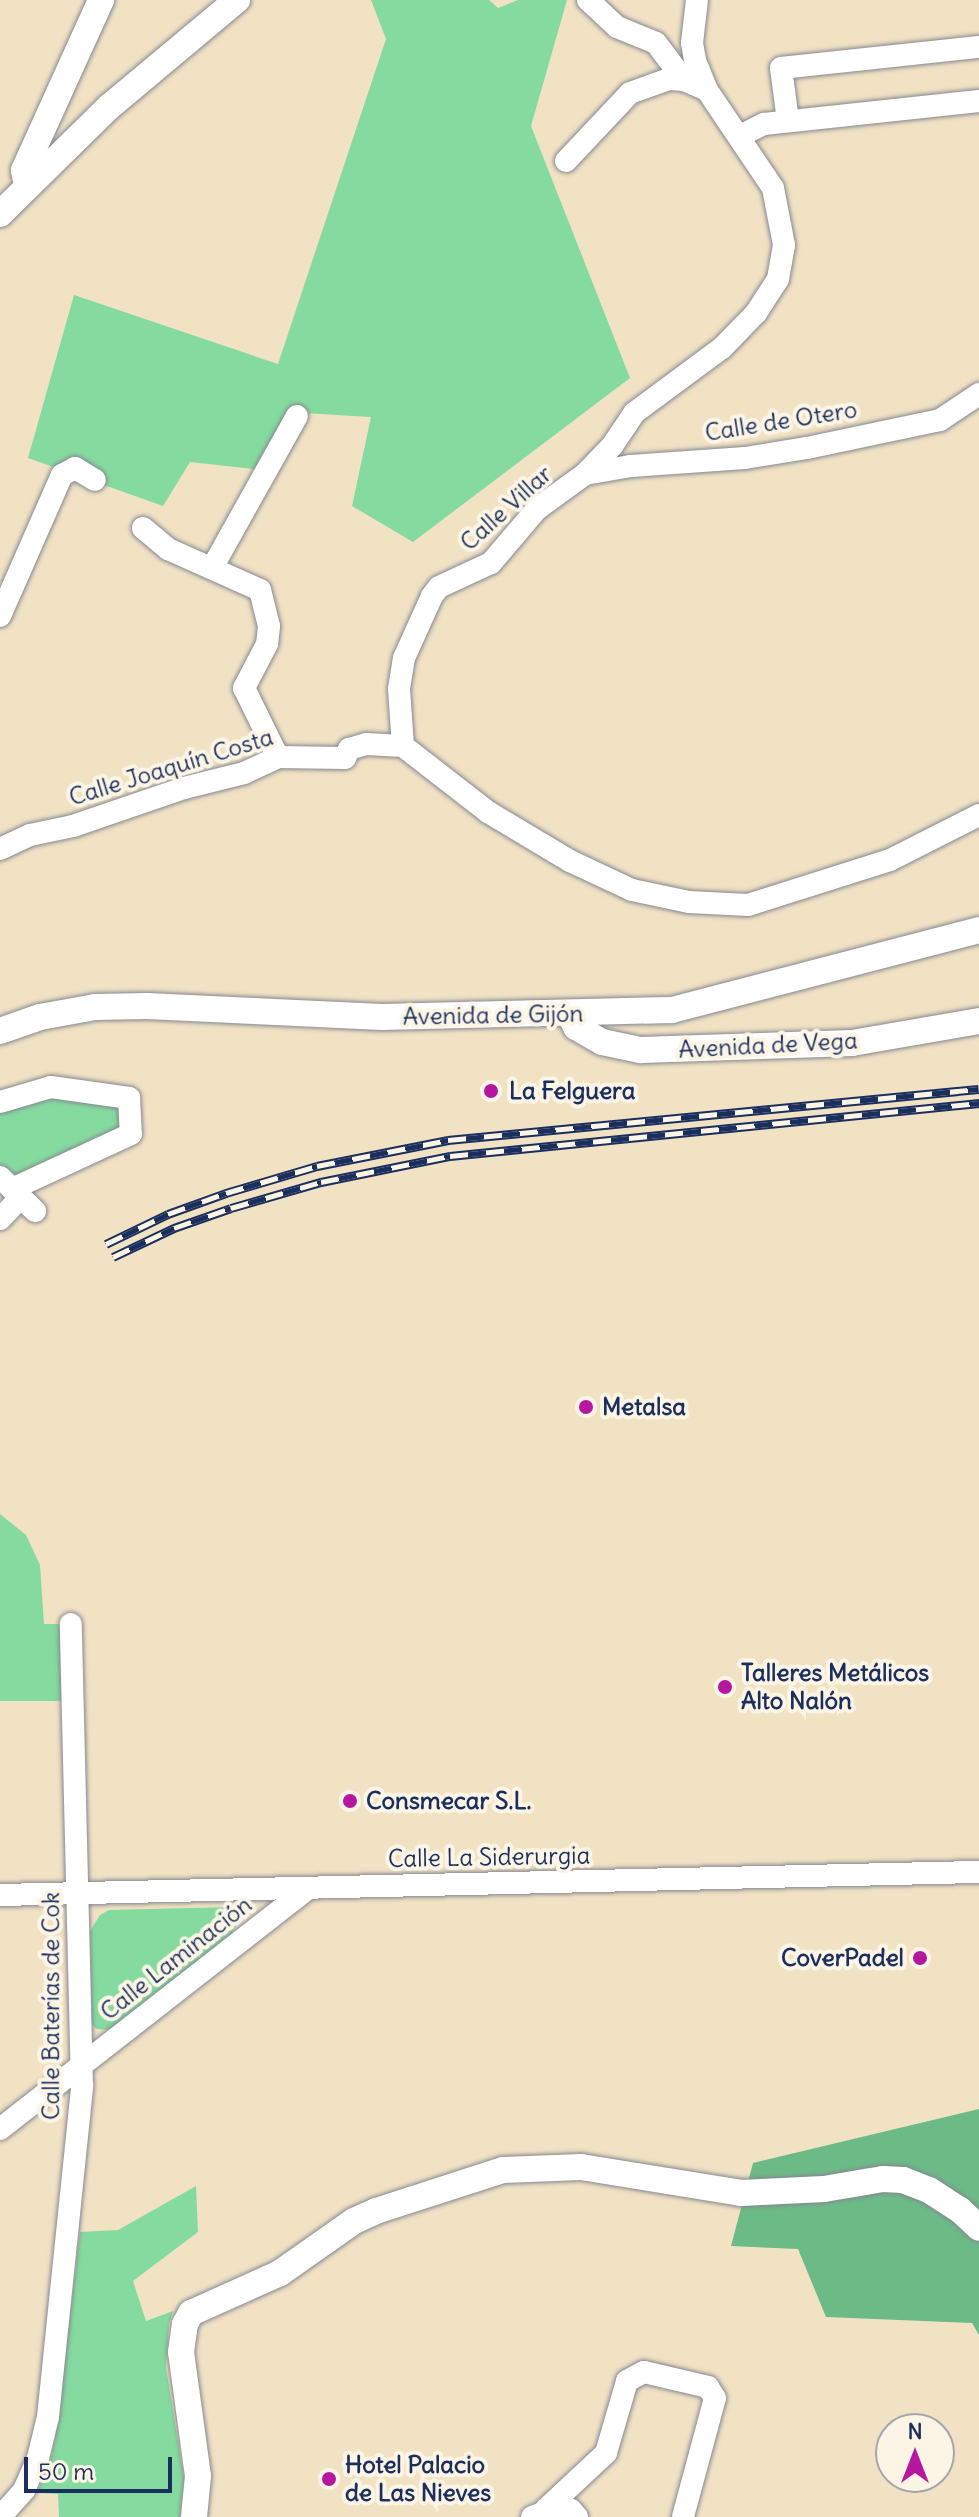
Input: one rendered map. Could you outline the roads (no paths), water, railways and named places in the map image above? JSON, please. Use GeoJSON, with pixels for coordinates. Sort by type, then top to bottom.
{"type":"FeatureCollection","features":[{"type":"Feature","properties":{"kind":"street"},"geometry":{"type":"LineString","coordinates":[[27,186],[24,170],[101,0]]}},
{"type":"Feature","properties":{"kind":"street"},"geometry":{"type":"LineString","coordinates":[[0,214],[109,107],[237,0]]}},
{"type":"Feature","properties":{"kind":"street"},"geometry":{"type":"LineString","coordinates":[[588,0],[617,27],[656,43],[684,80],[707,90]]}},
{"type":"Feature","properties":{"kind":"street"},"geometry":{"type":"LineString","coordinates":[[697,0],[692,43],[707,90]]}},
{"type":"Feature","properties":{"kind":"street"},"geometry":{"type":"LineString","coordinates":[[788,121],[781,68],[979,47]]}},
{"type":"Feature","properties":{"kind":"street"},"geometry":{"type":"LineString","coordinates":[[566,161],[630,93],[649,84],[684,80]]}},
{"type":"Feature","properties":{"kind":"street","name":"Calle Villar"},"geometry":{"type":"LineString","coordinates":[[403,746],[399,689],[404,658],[439,587],[491,563],[537,509],[585,474],[612,446],[634,413],[722,348],[756,313],[778,279],[784,245],[773,188],[707,90]]}},
{"type":"Feature","properties":{"kind":"street"},"geometry":{"type":"LineString","coordinates":[[740,136],[764,124],[979,101]]}},
{"type":"Feature","properties":{"kind":"street","name":"Calle de Otero"},"geometry":{"type":"LineString","coordinates":[[585,474],[631,466],[745,458],[937,421],[979,394]]}},
{"type":"Feature","properties":{"kind":"street"},"geometry":{"type":"LineString","coordinates":[[212,568],[297,416]]}},
{"type":"Feature","properties":{"kind":"street"},"geometry":{"type":"LineString","coordinates":[[0,616],[62,475],[75,468],[95,480]]}},
{"type":"Feature","properties":{"kind":"street"},"geometry":{"type":"LineString","coordinates":[[143,528],[168,549],[260,590],[269,626],[267,644],[244,688],[278,757]]}},
{"type":"Feature","properties":{"kind":"street","name":"Calle Joaquín Costa"},"geometry":{"type":"LineString","coordinates":[[0,849],[30,835],[73,826],[184,788],[244,773],[278,757],[345,758],[349,749],[366,744],[403,746]]}},
{"type":"Feature","properties":{"kind":"street"},"geometry":{"type":"LineString","coordinates":[[403,746],[488,812],[570,861],[632,890],[689,902],[748,905],[762,901],[890,860],[979,815]]}},
{"type":"Feature","properties":{"kind":"street","name":"Avenida de Gijón"},"geometry":{"type":"LineString","coordinates":[[0,1031],[40,1017],[95,1007],[199,1006],[382,1017],[672,1010],[979,930]]}},
{"type":"Feature","properties":{"kind":"street","name":"Avenida de Vega"},"geometry":{"type":"LineString","coordinates":[[569,1013],[576,1027],[602,1042],[641,1050],[852,1043],[979,1021]]}},
{"type":"Feature","properties":{"kind":"street"},"geometry":{"type":"LineString","coordinates":[[0,1102],[51,1087],[129,1098],[131,1134],[17,1193],[0,1219]]}},
{"type":"Feature","properties":{"kind":"street","name":"Calle Baterías de Cok"},"geometry":{"type":"LineString","coordinates":[[0,2517],[24,2490],[38,2458],[48,2417],[82,2065],[71,1624]]}},
{"type":"Feature","properties":{"kind":"street","name":"Calle La Siderurgia"},"geometry":{"type":"LineString","coordinates":[[0,1895],[979,1872]]}},
{"type":"Feature","properties":{"kind":"street","name":"Calle Laminación"},"geometry":{"type":"LineString","coordinates":[[0,2129],[308,1888]]}},
{"type":"Feature","properties":{"kind":"street"},"geometry":{"type":"LineString","coordinates":[[194,2517],[197,2453],[181,2352],[185,2324],[191,2313],[280,2273],[354,2221],[376,2211],[503,2170],[581,2167],[741,2193],[824,2189],[883,2179],[903,2180],[929,2190],[960,2210],[979,2228]]}},
{"type":"Feature","properties":{"kind":"street"},"geometry":{"type":"LineString","coordinates":[[539,2513],[606,2453],[627,2381],[644,2372],[708,2387],[715,2398],[683,2517]]}},
{"type":"Feature","properties":{"kind":"street"},"geometry":{"type":"LineString","coordinates":[[539,2513],[571,2510],[577,2517]]}},
{"type":"Feature","properties":{"kind":"railway"},"geometry":{"type":"LineString","coordinates":[[106,1244],[168,1214],[226,1193],[317,1166],[448,1140],[979,1089]]}},
{"type":"Feature","properties":{"kind":"railway"},"geometry":{"type":"LineString","coordinates":[[113,1257],[174,1228],[231,1208],[321,1182],[450,1156],[979,1103]]}},
{"type":"Feature","properties":{"kind":"place","name":"La Felguera"},"geometry":{"type":"Point","coordinates":[491,1091]}},
{"type":"Feature","properties":{"kind":"place","name":"Metalsa"},"geometry":{"type":"Point","coordinates":[586,1407]}},
{"type":"Feature","properties":{"kind":"place","name":"Talleres Metálicos Alto Nalón"},"geometry":{"type":"Point","coordinates":[725,1687]}},
{"type":"Feature","properties":{"kind":"place","name":"Consmecar S.L."},"geometry":{"type":"Point","coordinates":[350,1801]}},
{"type":"Feature","properties":{"kind":"place","name":"CoverPadel"},"geometry":{"type":"Point","coordinates":[920,1958]}},
{"type":"Feature","properties":{"kind":"place","name":"Hotel Palacio de Las Nieves"},"geometry":{"type":"Point","coordinates":[329,2479]}}]}
